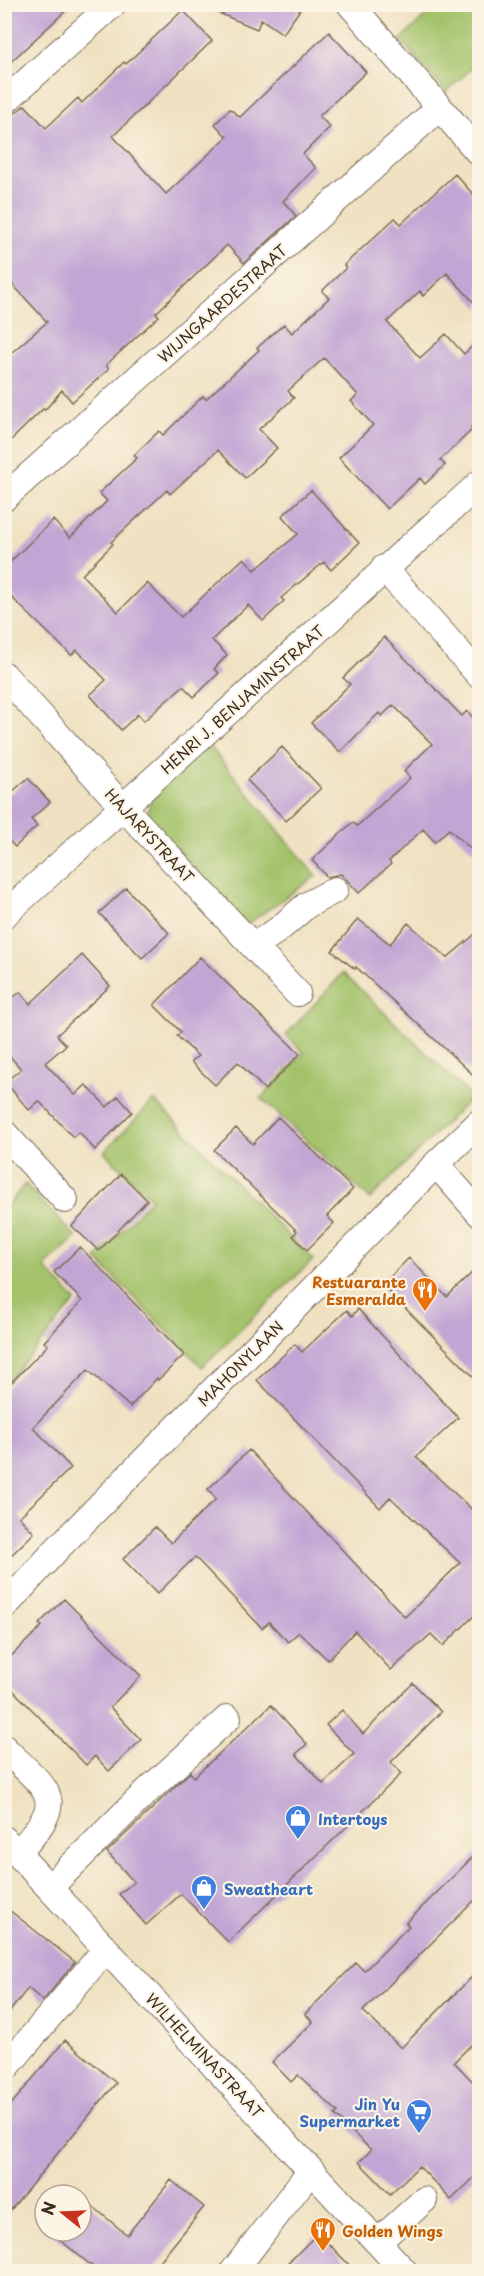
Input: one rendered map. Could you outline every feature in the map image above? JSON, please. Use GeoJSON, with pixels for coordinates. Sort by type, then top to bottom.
{"type":"FeatureCollection","features":[{"type":"Feature","properties":{"kind":"street"},"geometry":{"type":"LineString","coordinates":[[4,102],[113,4]]}},
{"type":"Feature","properties":{"kind":"street"},"geometry":{"type":"LineString","coordinates":[[350,4],[480,154]]}},
{"type":"Feature","properties":{"kind":"street","name":"WIJNGAARDESTRAAT"},"geometry":{"type":"LineString","coordinates":[[4,498],[439,108]]}},
{"type":"Feature","properties":{"kind":"street","name":"HENRI J. BENJAMINSTRAAT"},"geometry":{"type":"LineString","coordinates":[[4,915],[480,483]]}},
{"type":"Feature","properties":{"kind":"street"},"geometry":{"type":"LineString","coordinates":[[384,568],[480,676]]}},
{"type":"Feature","properties":{"kind":"street","name":"HAJARYSTRAAT"},"geometry":{"type":"LineString","coordinates":[[4,675],[123,807],[297,993]]}},
{"type":"Feature","properties":{"kind":"street"},"geometry":{"type":"LineString","coordinates":[[253,946],[278,930],[307,905],[336,890]]}},
{"type":"Feature","properties":{"kind":"street","name":"MAHONYLAAN"},"geometry":{"type":"LineString","coordinates":[[4,1607],[57,1550],[480,1122]]}},
{"type":"Feature","properties":{"kind":"street"},"geometry":{"type":"LineString","coordinates":[[4,1133],[65,1200]]}},
{"type":"Feature","properties":{"kind":"street"},"geometry":{"type":"LineString","coordinates":[[436,1164],[480,1214]]}},
{"type":"Feature","properties":{"kind":"street"},"geometry":{"type":"LineString","coordinates":[[50,1887],[144,1794],[228,1718]]}},
{"type":"Feature","properties":{"kind":"street"},"geometry":{"type":"LineString","coordinates":[[4,1748],[49,1795],[50,1809],[40,1828],[11,1846]]}},
{"type":"Feature","properties":{"kind":"street","name":"WILHELMINASTRAAT"},"geometry":{"type":"LineString","coordinates":[[11,1846],[311,2170],[388,2261]]}},
{"type":"Feature","properties":{"kind":"street"},"geometry":{"type":"LineString","coordinates":[[4,2070],[106,1948]]}},
{"type":"Feature","properties":{"kind":"street"},"geometry":{"type":"LineString","coordinates":[[233,2271],[311,2170]]}},
{"type":"Feature","properties":{"kind":"street"},"geometry":{"type":"LineString","coordinates":[[388,2261],[424,2200]]}},
{"type":"Feature","properties":{"kind":"green space"},"geometry":{"type":"Polygon","coordinates":[[[438,5],[479,5],[479,62],[446,92],[400,40],[438,5]]]}},
{"type":"Feature","properties":{"kind":"green space"},"geometry":{"type":"Polygon","coordinates":[[[208,744],[316,876],[246,925],[148,818],[153,795],[160,785],[178,767],[208,744]]]}},
{"type":"Feature","properties":{"kind":"green space"},"geometry":{"type":"Polygon","coordinates":[[[343,973],[472,1097],[370,1199],[261,1098],[304,1053],[286,1035],[343,973]]]}},
{"type":"Feature","properties":{"kind":"green space"},"geometry":{"type":"Polygon","coordinates":[[[154,1100],[313,1260],[202,1367],[96,1259],[151,1199],[104,1152],[154,1100]]]}},
{"type":"Feature","properties":{"kind":"green space"},"geometry":{"type":"Polygon","coordinates":[[[25,1184],[76,1237],[44,1267],[76,1301],[5,1385],[5,1209],[25,1184]]]}},
{"type":"Feature","properties":{"kind":"building"},"geometry":{"type":"Polygon","coordinates":[[[4,4],[73,4],[4,68],[4,4]]]}},
{"type":"Feature","properties":{"kind":"building"},"geometry":{"type":"Polygon","coordinates":[[[197,4],[304,4],[283,34],[261,19],[257,29],[197,4]]]}},
{"type":"Feature","properties":{"kind":"building"},"geometry":{"type":"Polygon","coordinates":[[[183,10],[212,41],[113,136],[166,194],[227,137],[215,124],[230,109],[240,117],[329,32],[366,72],[319,116],[330,127],[303,154],[316,168],[283,201],[296,216],[244,263],[227,245],[156,313],[159,316],[106,365],[109,369],[72,402],[62,390],[45,410],[43,409],[4,447],[4,359],[47,322],[4,275],[4,122],[25,105],[46,128],[78,98],[82,103],[183,10]]]}},
{"type":"Feature","properties":{"kind":"building"},"geometry":{"type":"Polygon","coordinates":[[[455,174],[480,202],[480,309],[447,273],[423,296],[420,291],[387,322],[420,358],[446,334],[464,354],[480,339],[480,420],[440,460],[445,465],[425,484],[420,478],[387,509],[339,458],[373,425],[351,401],[358,395],[324,358],[288,391],[294,398],[259,429],[277,448],[245,478],[218,450],[170,494],[167,490],[111,542],[113,544],[82,575],[118,612],[147,583],[181,617],[244,558],[255,570],[298,534],[282,516],[311,490],[359,543],[331,570],[324,562],[281,598],[284,601],[263,621],[248,605],[212,640],[227,655],[214,669],[219,673],[194,697],[183,686],[144,721],[138,714],[121,730],[90,695],[106,680],[77,650],[71,655],[4,590],[4,568],[53,520],[70,538],[107,501],[99,493],[137,458],[134,455],[159,431],[163,435],[203,396],[206,399],[284,324],[292,333],[329,298],[322,291],[346,268],[344,265],[395,218],[401,224],[455,174]]]}},
{"type":"Feature","properties":{"kind":"building"},"geometry":{"type":"Polygon","coordinates":[[[384,637],[462,716],[467,711],[480,725],[480,857],[449,829],[435,842],[423,829],[389,861],[391,864],[359,893],[341,874],[327,877],[312,860],[353,822],[357,826],[410,778],[404,771],[432,744],[393,705],[382,716],[379,713],[340,752],[311,723],[350,684],[343,678],[384,637]]]}},
{"type":"Feature","properties":{"kind":"building"},"geometry":{"type":"Polygon","coordinates":[[[282,747],[321,788],[286,821],[247,780],[282,747]]]}},
{"type":"Feature","properties":{"kind":"building"},"geometry":{"type":"Polygon","coordinates":[[[28,778],[50,802],[31,819],[37,826],[15,847],[4,836],[4,799],[28,778]]]}},
{"type":"Feature","properties":{"kind":"building"},"geometry":{"type":"Polygon","coordinates":[[[126,888],[169,933],[142,958],[99,913],[126,888]]]}},
{"type":"Feature","properties":{"kind":"building"},"geometry":{"type":"Polygon","coordinates":[[[358,919],[390,944],[408,923],[447,958],[480,930],[480,1081],[356,967],[355,969],[332,951],[358,919]]]}},
{"type":"Feature","properties":{"kind":"building"},"geometry":{"type":"Polygon","coordinates":[[[82,955],[110,986],[57,1035],[66,1045],[45,1063],[75,1095],[86,1085],[107,1107],[118,1096],[132,1112],[95,1150],[79,1132],[73,1137],[39,1101],[29,1110],[5,1082],[21,1069],[4,1050],[4,1005],[20,992],[30,1004],[82,955]]]}},
{"type":"Feature","properties":{"kind":"building"},"geometry":{"type":"Polygon","coordinates":[[[200,957],[300,1054],[265,1090],[238,1062],[215,1085],[191,1062],[198,1056],[177,1036],[181,1032],[154,1005],[200,957]]]}},
{"type":"Feature","properties":{"kind":"building"},"geometry":{"type":"Polygon","coordinates":[[[278,1117],[353,1189],[327,1216],[334,1223],[307,1250],[293,1236],[297,1231],[214,1150],[236,1128],[253,1144],[278,1117]]]}},
{"type":"Feature","properties":{"kind":"building"},"geometry":{"type":"Polygon","coordinates":[[[121,1174],[147,1200],[99,1251],[72,1226],[121,1174]]]}},
{"type":"Feature","properties":{"kind":"building"},"geometry":{"type":"Polygon","coordinates":[[[80,1247],[184,1355],[158,1380],[157,1378],[130,1407],[88,1370],[33,1427],[71,1468],[19,1517],[34,1533],[4,1562],[4,1390],[48,1345],[44,1342],[82,1301],[54,1272],[80,1247]]]}},
{"type":"Feature","properties":{"kind":"building","name":"Restuarante Esmeralda"},"geometry":{"type":"Polygon","coordinates":[[[409,1258],[447,1297],[480,1265],[480,1383],[382,1285],[409,1258]]]}},
{"type":"Feature","properties":{"kind":"building"},"geometry":{"type":"Polygon","coordinates":[[[358,1309],[458,1418],[416,1457],[480,1517],[480,1610],[443,1646],[431,1634],[391,1670],[355,1631],[328,1660],[299,1632],[288,1642],[269,1622],[262,1628],[195,1557],[157,1594],[123,1559],[155,1527],[171,1543],[216,1499],[208,1489],[249,1450],[405,1617],[460,1563],[390,1497],[380,1508],[257,1380],[295,1344],[302,1352],[347,1310],[352,1316],[358,1309]]]}},
{"type":"Feature","properties":{"kind":"building"},"geometry":{"type":"Polygon","coordinates":[[[64,1599],[141,1676],[110,1707],[141,1740],[109,1771],[95,1756],[86,1765],[4,1681],[4,1663],[42,1626],[39,1624],[64,1599]]]}},
{"type":"Feature","properties":{"kind":"building"},"geometry":{"type":"Polygon","coordinates":[[[413,1683],[441,1712],[391,1762],[401,1774],[228,1942],[181,1894],[146,1925],[119,1894],[134,1882],[107,1852],[190,1772],[194,1777],[271,1705],[307,1744],[296,1754],[323,1784],[354,1754],[326,1725],[342,1710],[363,1734],[413,1683]]]}},
{"type":"Feature","properties":{"kind":"building"},"geometry":{"type":"Polygon","coordinates":[[[480,1850],[480,1895],[363,2011],[401,2048],[480,1969],[480,2036],[454,2062],[480,2089],[480,2172],[451,2200],[419,2166],[390,2194],[359,2162],[371,2150],[335,2115],[338,2112],[298,2075],[291,2082],[272,2062],[313,2022],[305,2014],[356,1963],[364,1971],[409,1926],[406,1923],[480,1850]]]}},
{"type":"Feature","properties":{"kind":"building"},"geometry":{"type":"Polygon","coordinates":[[[4,1906],[75,1962],[43,2001],[28,1988],[4,2019],[4,1906]]]}},
{"type":"Feature","properties":{"kind":"building"},"geometry":{"type":"Polygon","coordinates":[[[65,2040],[116,2083],[4,2218],[4,2113],[65,2040]]]}},
{"type":"Feature","properties":{"kind":"building"},"geometry":{"type":"Polygon","coordinates":[[[171,2180],[204,2207],[152,2271],[98,2271],[64,2243],[93,2243],[93,2207],[127,2235],[171,2180]]]}},
{"type":"Feature","properties":{"kind":"building"},"geometry":{"type":"Polygon","coordinates":[[[318,2233],[355,2271],[280,2271],[318,2233]]]}},
{"type":"Feature","properties":{"kind":"place","name":"Restuarante Esmeralda"},"geometry":{"type":"Point","coordinates":[425,1313]}},
{"type":"Feature","properties":{"kind":"place","name":"Intertoys"},"geometry":{"type":"Point","coordinates":[298,1841]}},
{"type":"Feature","properties":{"kind":"place","name":"Sweatheart"},"geometry":{"type":"Point","coordinates":[204,1911]}},
{"type":"Feature","properties":{"kind":"place","name":"Jin Yu Supermarket"},"geometry":{"type":"Point","coordinates":[419,2135]}},
{"type":"Feature","properties":{"kind":"place","name":"Golden Wings"},"geometry":{"type":"Point","coordinates":[323,2253]}}]}
